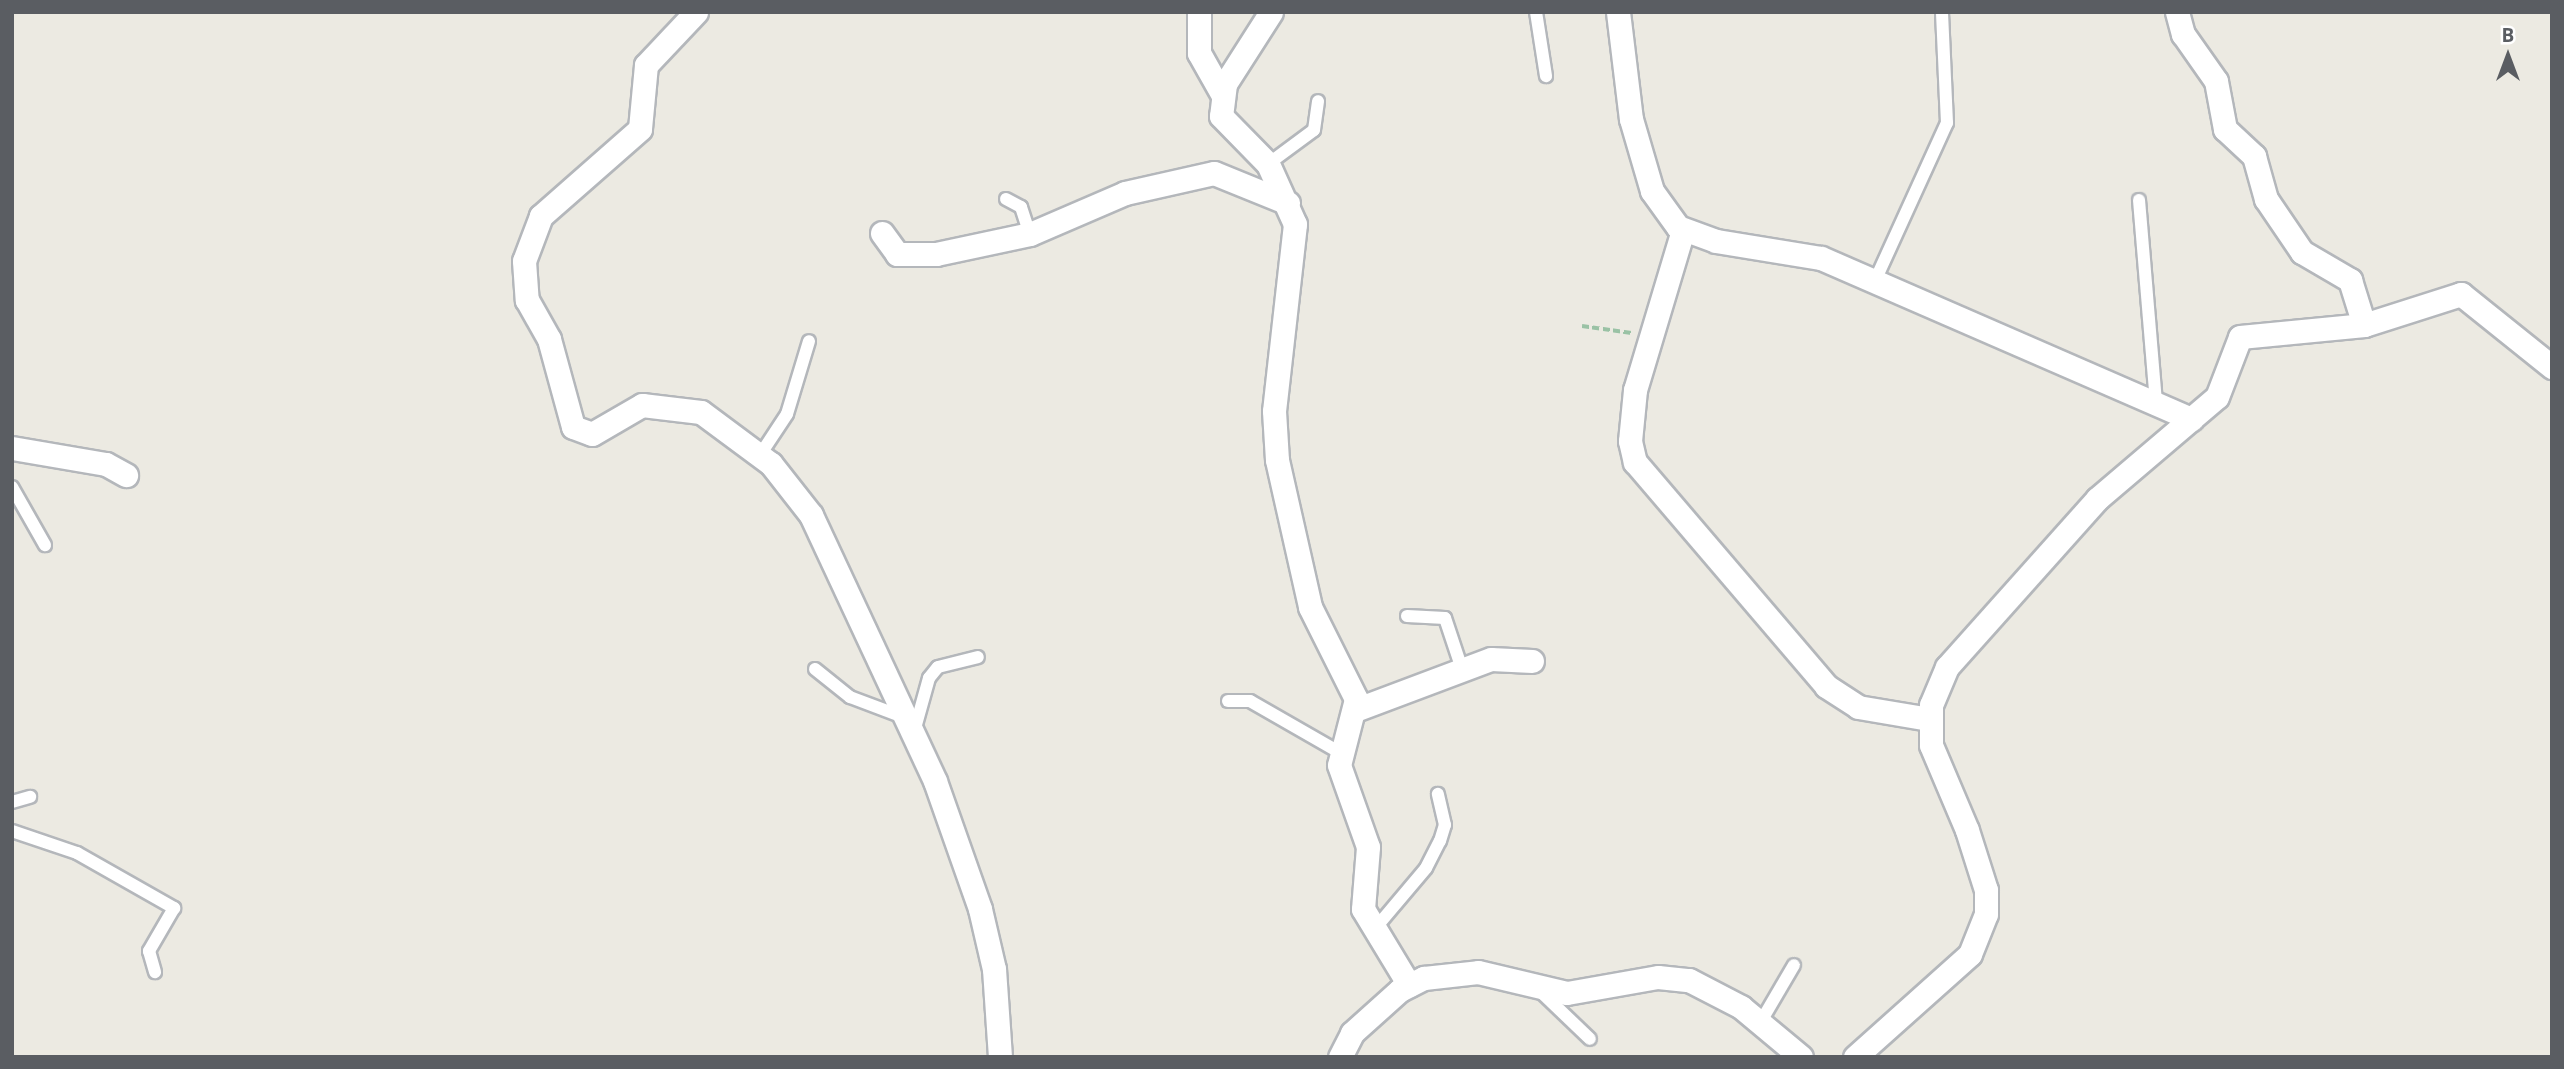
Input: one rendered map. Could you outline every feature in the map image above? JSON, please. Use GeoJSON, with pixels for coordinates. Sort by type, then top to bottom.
{"type":"FeatureCollection","features":[{"type":"Feature","properties":{"kind":"street"},"geometry":{"type":"LineString","coordinates":[[696,12],[646,65],[640,129],[541,216],[523,282],[549,339],[567,418],[582,434],[660,403],[701,412],[760,454],[811,515],[910,726],[980,909],[994,969],[1000,1057]]}},
{"type":"Feature","properties":{"kind":"street"},"geometry":{"type":"LineString","coordinates":[[1199,12],[1199,53],[1222,94]]}},
{"type":"Feature","properties":{"kind":"street"},"geometry":{"type":"LineString","coordinates":[[1271,12],[1222,94],[1221,116],[1268,164],[1296,224],[1274,411],[1277,460],[1310,607],[1353,684],[1355,710],[1339,752],[1340,779],[1367,847],[1362,901],[1373,931],[1409,985]]}},
{"type":"Feature","properties":{"kind":"street"},"geometry":{"type":"LineString","coordinates":[[1618,12],[1630,119],[1652,191],[1683,230],[1821,258],[1874,283],[2156,401],[2192,419]]}},
{"type":"Feature","properties":{"kind":"street"},"geometry":{"type":"LineString","coordinates":[[2177,12],[2183,34],[2216,82],[2225,129],[2254,156],[2266,198],[2302,252],[2350,280],[2364,325]]}},
{"type":"Feature","properties":{"kind":"street"},"geometry":{"type":"LineString","coordinates":[[882,233],[897,254],[907,257],[1030,234],[1125,192],[1214,173],[1288,204]]}},
{"type":"Feature","properties":{"kind":"street"},"geometry":{"type":"LineString","coordinates":[[1683,230],[1635,390],[1630,441],[1640,472],[1826,686],[1858,707],[1930,719]]}},
{"type":"Feature","properties":{"kind":"street"},"geometry":{"type":"LineString","coordinates":[[1855,1057],[1970,954],[1986,914],[1986,890],[1968,830],[1935,764],[1930,719],[1937,690],[1962,648],[2097,499],[2217,397],[2240,337],[2364,325],[2461,294],[2552,367]]}},
{"type":"Feature","properties":{"kind":"street"},"geometry":{"type":"LineString","coordinates":[[12,448],[106,464],[126,475]]}},
{"type":"Feature","properties":{"kind":"street"},"geometry":{"type":"LineString","coordinates":[[1355,710],[1491,659],[1532,662]]}},
{"type":"Feature","properties":{"kind":"street"},"geometry":{"type":"LineString","coordinates":[[1340,1057],[1367,1017],[1409,985],[1478,972],[1540,991],[1567,993],[1658,977],[1689,980],[1760,1023],[1801,1057]]}},
{"type":"Feature","properties":{"kind":"lane"},"geometry":{"type":"LineString","coordinates":[[1536,12],[1546,75]]}},
{"type":"Feature","properties":{"kind":"lane"},"geometry":{"type":"LineString","coordinates":[[1874,283],[1947,123],[1942,12]]}},
{"type":"Feature","properties":{"kind":"lane"},"geometry":{"type":"LineString","coordinates":[[1268,164],[1314,130],[1318,101]]}},
{"type":"Feature","properties":{"kind":"lane"},"geometry":{"type":"LineString","coordinates":[[1006,199],[1021,207],[1030,234]]}},
{"type":"Feature","properties":{"kind":"lane"},"geometry":{"type":"LineString","coordinates":[[2139,200],[2156,401]]}},
{"type":"Feature","properties":{"kind":"lane"},"geometry":{"type":"LineString","coordinates":[[760,454],[786,414],[809,341]]}},
{"type":"Feature","properties":{"kind":"lane"},"geometry":{"type":"LineString","coordinates":[[12,487],[45,545]]}},
{"type":"Feature","properties":{"kind":"lane"},"geometry":{"type":"LineString","coordinates":[[1407,616],[1445,618],[1462,669]]}},
{"type":"Feature","properties":{"kind":"lane"},"geometry":{"type":"LineString","coordinates":[[815,669],[850,697],[910,726],[929,678],[938,667],[978,657]]}},
{"type":"Feature","properties":{"kind":"lane"},"geometry":{"type":"LineString","coordinates":[[1228,701],[1251,701],[1339,752]]}},
{"type":"Feature","properties":{"kind":"lane"},"geometry":{"type":"LineString","coordinates":[[1373,931],[1426,868],[1440,841],[1446,825],[1438,794]]}},
{"type":"Feature","properties":{"kind":"lane"},"geometry":{"type":"LineString","coordinates":[[12,802],[30,797]]}},
{"type":"Feature","properties":{"kind":"lane"},"geometry":{"type":"LineString","coordinates":[[12,831],[77,853],[174,908],[149,951],[155,972]]}},
{"type":"Feature","properties":{"kind":"lane"},"geometry":{"type":"LineString","coordinates":[[1760,1023],[1794,964]]}},
{"type":"Feature","properties":{"kind":"lane"},"geometry":{"type":"LineString","coordinates":[[1540,991],[1590,1039]]}},
{"type":"Feature","properties":{"kind":"path"},"geometry":{"type":"LineString","coordinates":[[1582,326],[1651,337]]}}]}
